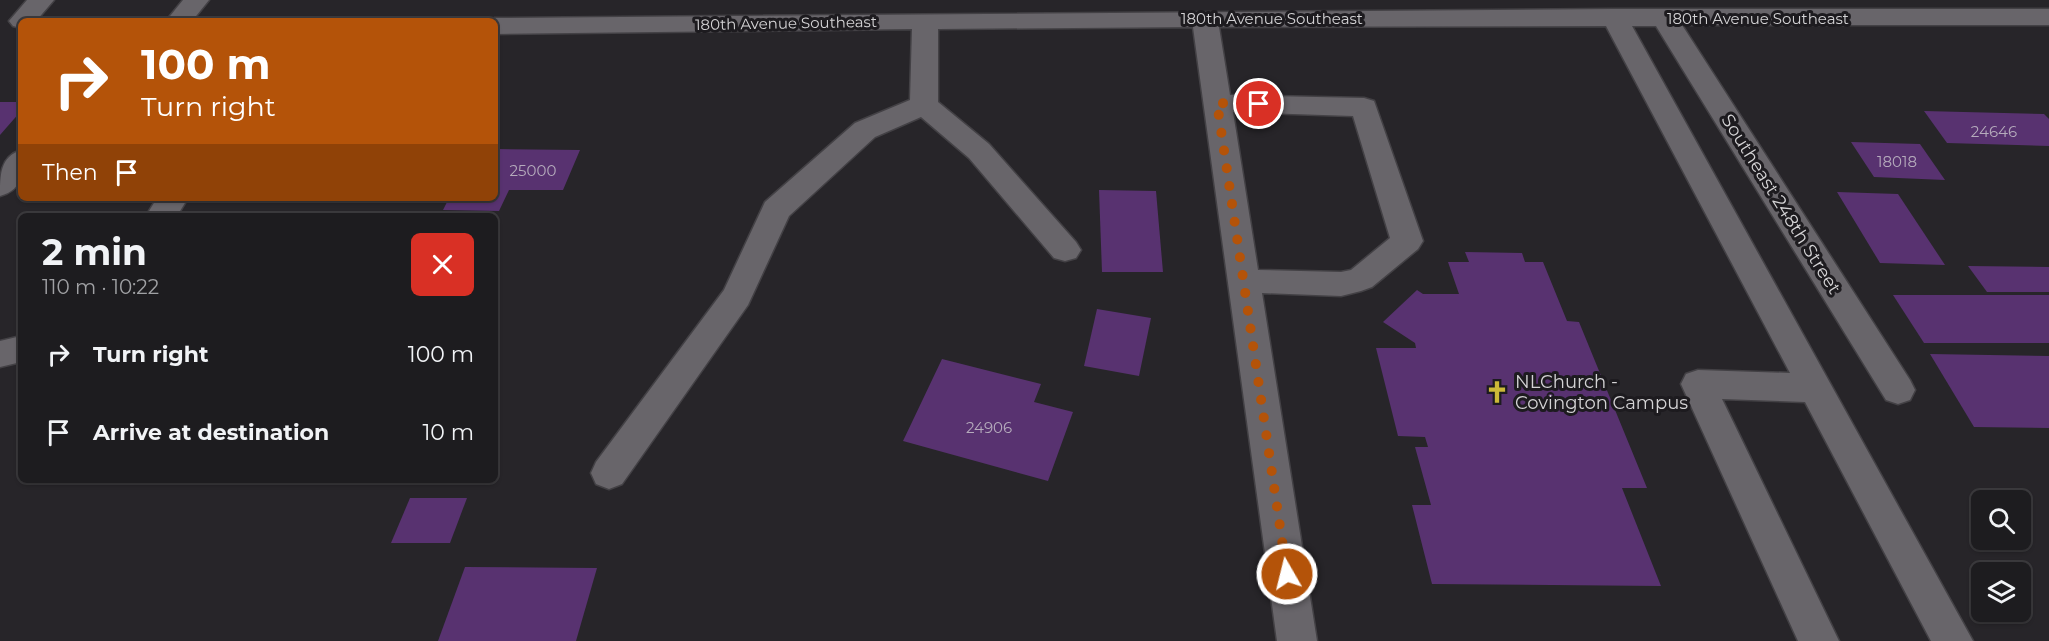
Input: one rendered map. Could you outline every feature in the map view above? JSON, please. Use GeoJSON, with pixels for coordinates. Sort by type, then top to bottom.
{"type":"FeatureCollection","features":[{"type":"Feature","properties":{"kind":"street"},"geometry":{"type":"LineString","coordinates":[[24,18],[41,0]]}},
{"type":"Feature","properties":{"kind":"street"},"geometry":{"type":"LineString","coordinates":[[181,18],[196,0]]}},
{"type":"Feature","properties":{"kind":"street"},"geometry":{"type":"LineString","coordinates":[[1614,17],[1953,641]]}},
{"type":"Feature","properties":{"kind":"street","name":"180th Avenue Southeast"},"geometry":{"type":"LineString","coordinates":[[498,26],[1205,19],[2049,17]]}},
{"type":"Feature","properties":{"kind":"street","name":"Southeast 248th Street"},"geometry":{"type":"LineString","coordinates":[[1664,18],[1898,390]]}},
{"type":"Feature","properties":{"kind":"street"},"geometry":{"type":"LineString","coordinates":[[1205,19],[1297,641]]}},
{"type":"Feature","properties":{"kind":"street"},"geometry":{"type":"LineString","coordinates":[[924,21],[924,105]]}},
{"type":"Feature","properties":{"kind":"street"},"geometry":{"type":"LineString","coordinates":[[1217,103],[1364,107],[1407,241],[1361,279],[1341,284],[1244,281]]}},
{"type":"Feature","properties":{"kind":"street"},"geometry":{"type":"LineString","coordinates":[[924,105],[979,151],[1065,249]]}},
{"type":"Feature","properties":{"kind":"street"},"geometry":{"type":"LineString","coordinates":[[609,473],[737,297],[776,210],[865,130],[924,105]]}},
{"type":"Feature","properties":{"kind":"street"},"geometry":{"type":"LineString","coordinates":[[0,186],[18,164]]}},
{"type":"Feature","properties":{"kind":"street"},"geometry":{"type":"LineString","coordinates":[[0,354],[18,350]]}},
{"type":"Feature","properties":{"kind":"street"},"geometry":{"type":"LineString","coordinates":[[1815,388],[1698,384],[1819,641]]}},
{"type":"Feature","properties":{"kind":"building"},"geometry":{"type":"Polygon","coordinates":[[[0,102],[18,102],[18,114],[0,135],[0,102]]]}},
{"type":"Feature","properties":{"kind":"building"},"geometry":{"type":"Polygon","coordinates":[[[1924,111],[2044,114],[2049,119],[2049,146],[1947,143],[1924,111]]]}},
{"type":"Feature","properties":{"kind":"building"},"geometry":{"type":"Polygon","coordinates":[[[1851,142],[1920,144],[1945,180],[1874,177],[1851,142]]]}},
{"type":"Feature","properties":{"kind":"building"},"geometry":{"type":"Polygon","coordinates":[[[498,149],[580,150],[563,190],[509,190],[499,211],[443,210],[448,201],[498,201],[498,149]]]}},
{"type":"Feature","properties":{"kind":"building"},"geometry":{"type":"Polygon","coordinates":[[[1099,190],[1156,191],[1163,272],[1102,272],[1099,190]]]}},
{"type":"Feature","properties":{"kind":"building"},"geometry":{"type":"Polygon","coordinates":[[[1837,192],[1898,194],[1945,265],[1880,263],[1837,192]]]}},
{"type":"Feature","properties":{"kind":"building","name":"NLChurch - Covington Campus"},"geometry":{"type":"Polygon","coordinates":[[[1465,252],[1522,253],[1525,262],[1543,262],[1567,321],[1579,322],[1647,488],[1622,488],[1661,586],[1432,584],[1412,505],[1431,505],[1415,447],[1428,447],[1425,437],[1398,436],[1376,348],[1416,348],[1415,343],[1383,322],[1417,290],[1423,294],[1459,294],[1448,262],[1469,262],[1465,252]]]}},
{"type":"Feature","properties":{"kind":"building"},"geometry":{"type":"Polygon","coordinates":[[[1968,266],[2049,267],[2049,292],[1987,292],[1968,266]]]}},
{"type":"Feature","properties":{"kind":"building"},"geometry":{"type":"Polygon","coordinates":[[[1893,295],[2049,295],[2049,343],[1924,343],[1893,295]]]}},
{"type":"Feature","properties":{"kind":"building"},"geometry":{"type":"Polygon","coordinates":[[[1097,309],[1151,318],[1139,376],[1084,366],[1097,309]]]}},
{"type":"Feature","properties":{"kind":"building"},"geometry":{"type":"Polygon","coordinates":[[[1930,354],[2049,356],[2049,428],[1974,427],[1930,354]]]}},
{"type":"Feature","properties":{"kind":"building"},"geometry":{"type":"Polygon","coordinates":[[[942,359],[1041,384],[1034,402],[1073,412],[1048,481],[903,441],[942,359]]]}},
{"type":"Feature","properties":{"kind":"building"},"geometry":{"type":"Polygon","coordinates":[[[410,498],[467,498],[450,543],[391,543],[410,498]]]}},
{"type":"Feature","properties":{"kind":"building"},"geometry":{"type":"Polygon","coordinates":[[[465,567],[597,568],[576,641],[438,641],[465,567]]]}},
{"type":"Feature","properties":{"kind":"place","name":"NLChurch - Covington Campus"},"geometry":{"type":"Point","coordinates":[1497,392]}},
{"type":"Feature","properties":{"kind":"route"},"geometry":{"type":"LineString","coordinates":[[1259,104],[1217,103],[1287,574]]}}]}
